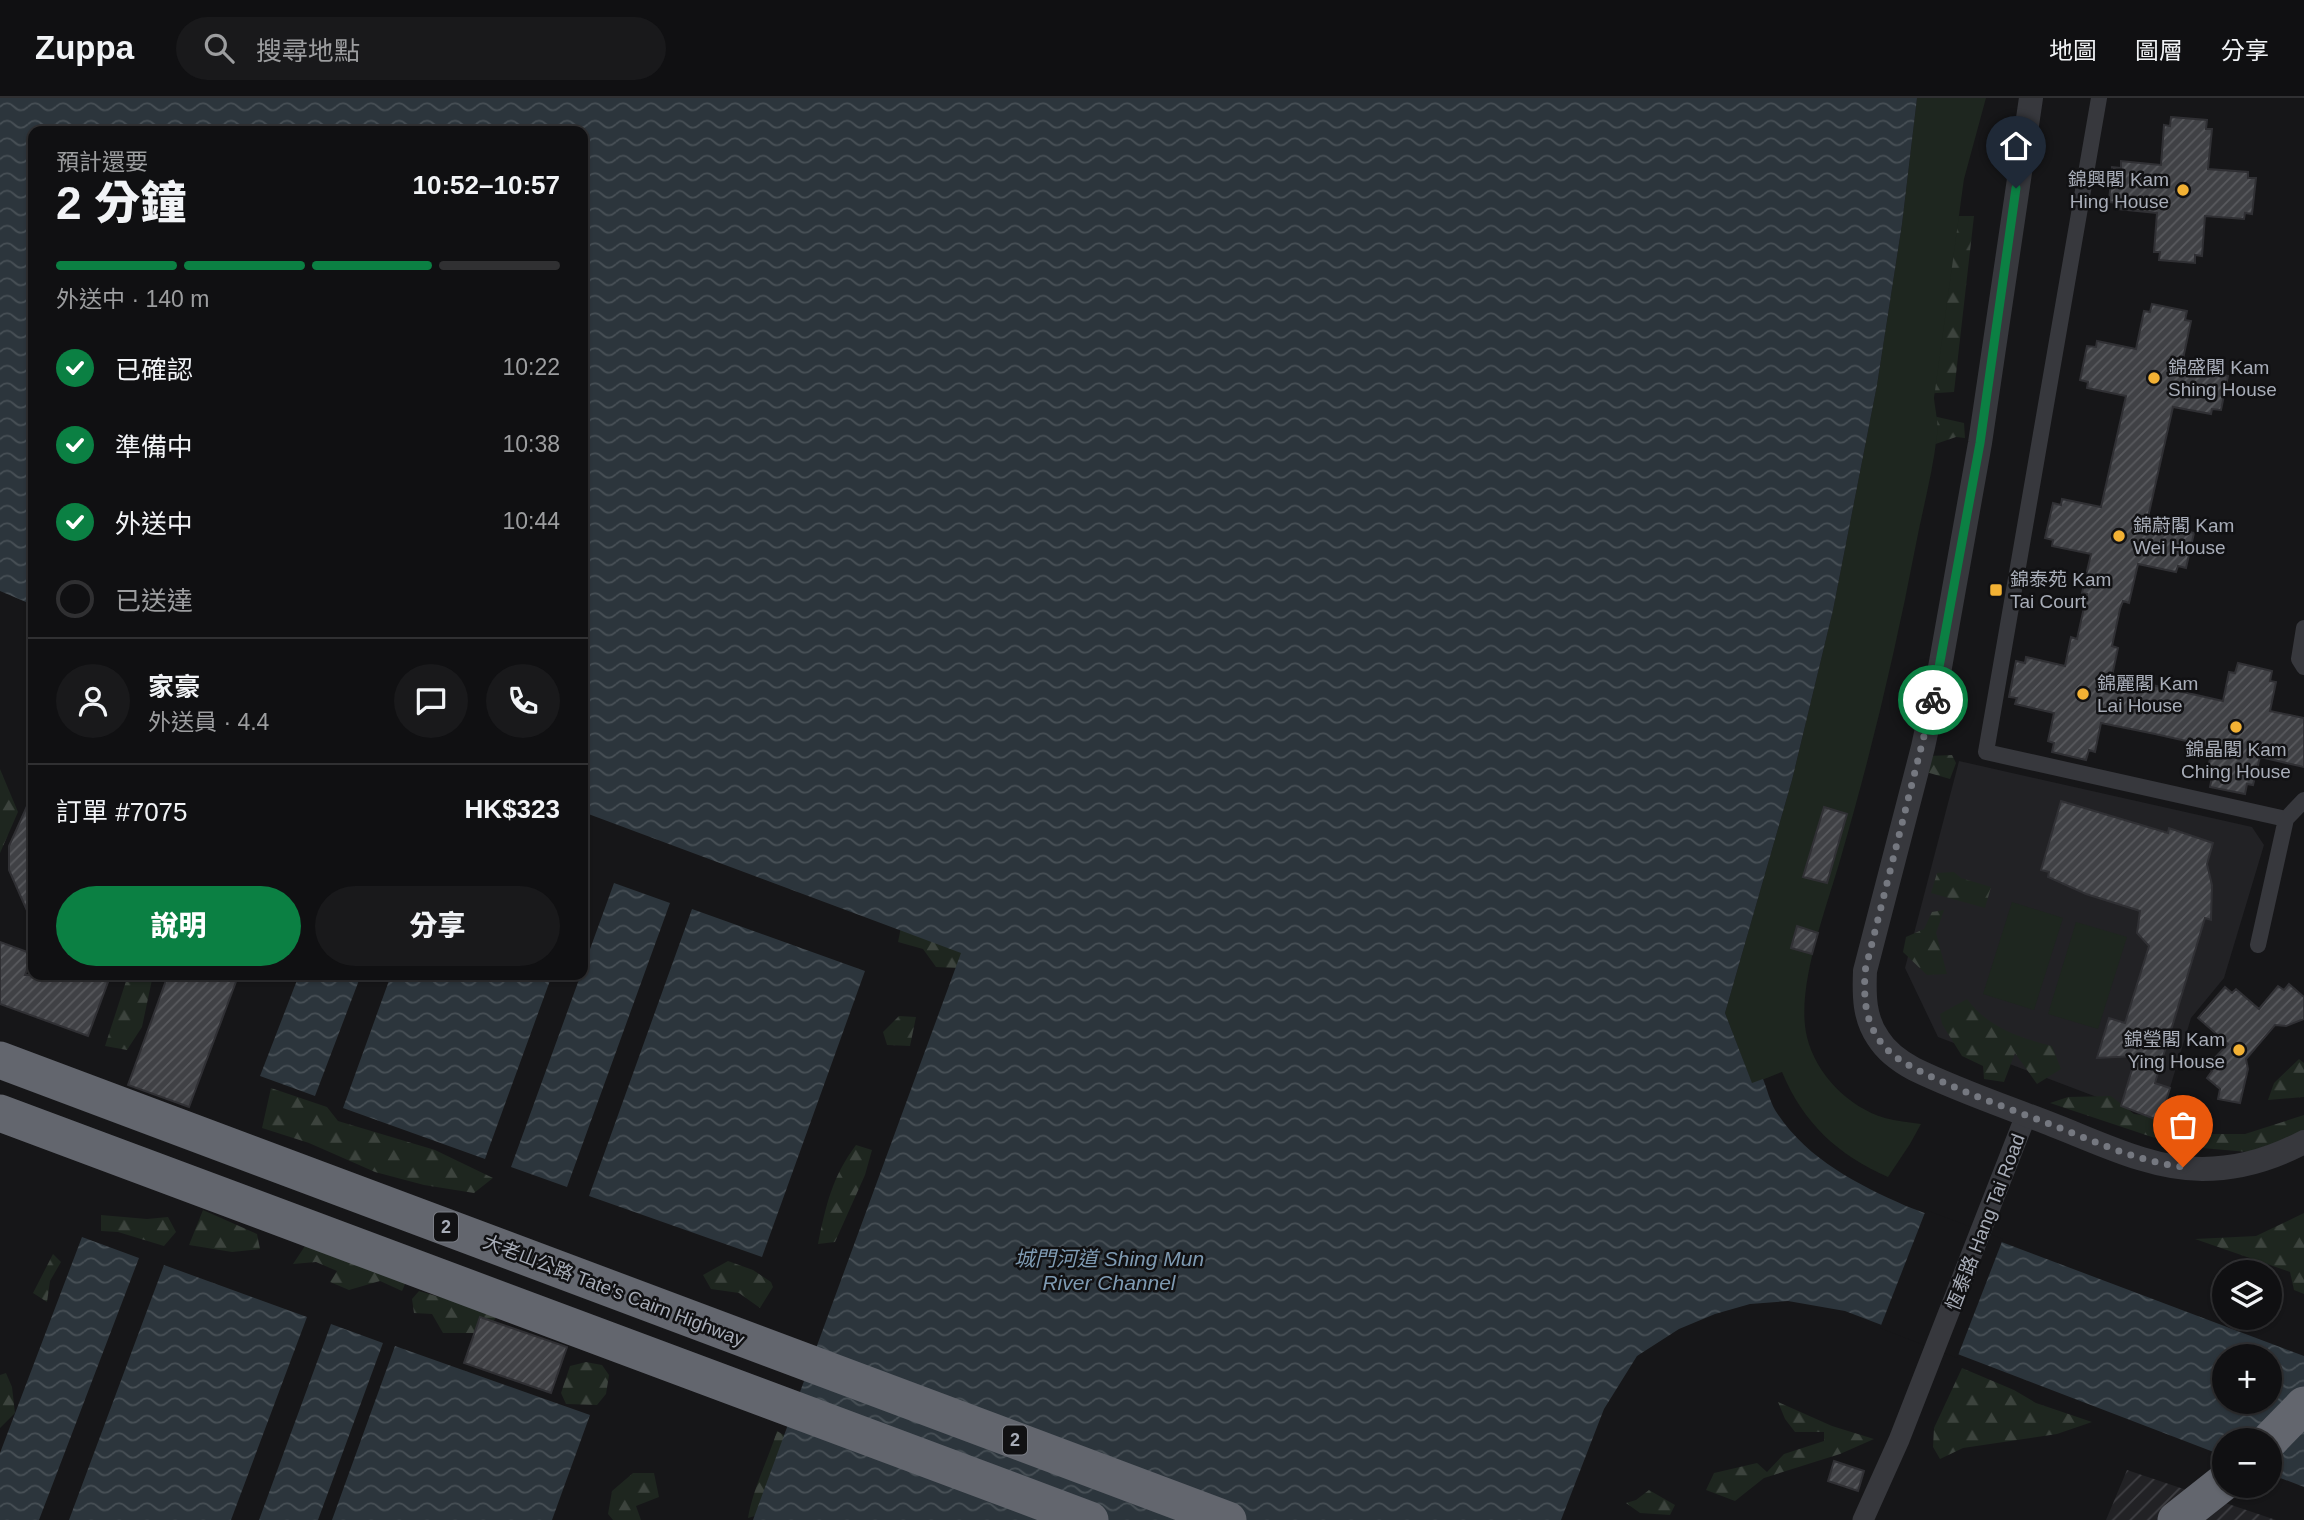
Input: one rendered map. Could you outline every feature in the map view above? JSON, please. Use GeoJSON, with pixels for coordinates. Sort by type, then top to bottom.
{"type":"FeatureCollection","features":[{"type":"Feature","properties":{"kind":"highway","name":"大老山公路 Tate's Cairn Highway"},"geometry":{"type":"LineString","coordinates":[[0,1060],[1227,1520]]}},
{"type":"Feature","properties":{"kind":"highway"},"geometry":{"type":"LineString","coordinates":[[0,1113],[1090,1520]]}},
{"type":"Feature","properties":{"kind":"highway"},"geometry":{"type":"LineString","coordinates":[[2282,1428],[2304,1405]]}},
{"type":"Feature","properties":{"kind":"highway"},"geometry":{"type":"LineString","coordinates":[[2176,1520],[2212,1492]]}},
{"type":"Feature","properties":{"kind":"street"},"geometry":{"type":"LineString","coordinates":[[2026,1115],[1913,1068],[1893,1055],[1878,1039],[1868,1019],[1864,996],[1865,971],[1923,747],[1939,673],[1982,432],[2031,98]]}},
{"type":"Feature","properties":{"kind":"street"},"geometry":{"type":"LineString","coordinates":[[2099,98],[1986,752],[2287,819]]}},
{"type":"Feature","properties":{"kind":"street"},"geometry":{"type":"LineString","coordinates":[[2304,628],[2299,659],[2304,667]]}},
{"type":"Feature","properties":{"kind":"street"},"geometry":{"type":"LineString","coordinates":[[2258,946],[2287,819],[2304,800]]}},
{"type":"Feature","properties":{"kind":"street","name":"恆泰路 Hang Tai Road"},"geometry":{"type":"LineString","coordinates":[[1863,1520],[1928,1368],[2026,1115],[2130,1154],[2167,1165],[2200,1169],[2254,1163],[2284,1153],[2304,1142]]}},
{"type":"Feature","properties":{"kind":"shaded area"},"geometry":{"type":"Polygon","coordinates":[[[1959,761],[2252,827],[2264,845],[2224,978],[2191,1018],[2160,1121],[1938,1037],[1905,968],[1959,761]]]}},
{"type":"Feature","properties":{"kind":"shaded area"},"geometry":{"type":"Polygon","coordinates":[[[2127,1470],[2276,1520],[2106,1520],[2127,1470]]]}},
{"type":"Feature","properties":{"kind":"green space"},"geometry":{"type":"Polygon","coordinates":[[[1917,98],[1986,98],[1964,179],[1934,398],[1937,430],[1930,476],[1873,740],[1814,947],[1805,995],[1804,1017],[1811,1051],[1826,1076],[1846,1097],[1871,1113],[1921,1124],[1888,1177],[1853,1158],[1824,1135],[1800,1107],[1782,1072],[1752,1084],[1725,1013],[1792,780],[1833,610],[1877,385],[1902,224],[1917,98]]]}},
{"type":"Feature","properties":{"kind":"green space"},"geometry":{"type":"Polygon","coordinates":[[[1950,216],[1974,216],[1954,392],[1920,394],[1950,216]]]}},
{"type":"Feature","properties":{"kind":"green space"},"geometry":{"type":"Polygon","coordinates":[[[1924,414],[1964,423],[1965,438],[1956,437],[1921,449],[1924,414]]]}},
{"type":"Feature","properties":{"kind":"green space"},"geometry":{"type":"Polygon","coordinates":[[[1952,755],[1956,763],[1950,779],[1926,772],[1929,756],[1952,755]]]}},
{"type":"Feature","properties":{"kind":"green space"},"geometry":{"type":"Polygon","coordinates":[[[0,769],[18,812],[0,853],[0,769]]]}},
{"type":"Feature","properties":{"kind":"green space"},"geometry":{"type":"Polygon","coordinates":[[[1954,872],[1961,878],[1991,887],[1985,908],[1931,893],[1937,873],[1954,872]]]}},
{"type":"Feature","properties":{"kind":"green space"},"geometry":{"type":"Polygon","coordinates":[[[2012,902],[2063,918],[2034,1010],[1983,994],[2012,902]]]}},
{"type":"Feature","properties":{"kind":"green space"},"geometry":{"type":"Polygon","coordinates":[[[1944,910],[1936,933],[1947,974],[1927,975],[1903,952],[1906,937],[1924,929],[1932,912],[1944,910]]]}},
{"type":"Feature","properties":{"kind":"green space"},"geometry":{"type":"Polygon","coordinates":[[[902,922],[981,950],[957,968],[936,967],[923,949],[898,942],[902,922]]]}},
{"type":"Feature","properties":{"kind":"green space"},"geometry":{"type":"Polygon","coordinates":[[[2076,922],[2127,937],[2098,1029],[2048,1014],[2076,922]]]}},
{"type":"Feature","properties":{"kind":"green space"},"geometry":{"type":"Polygon","coordinates":[[[126,980],[152,980],[142,1027],[127,1050],[105,1046],[126,980]]]}},
{"type":"Feature","properties":{"kind":"green space"},"geometry":{"type":"Polygon","coordinates":[[[1967,999],[1994,1024],[2016,1035],[2052,1046],[2061,1069],[2037,1084],[2015,1053],[2004,1082],[1984,1079],[1983,1066],[1962,1056],[1942,1024],[1940,1014],[1967,999]]]}},
{"type":"Feature","properties":{"kind":"green space"},"geometry":{"type":"Polygon","coordinates":[[[899,1016],[916,1017],[910,1046],[887,1045],[883,1032],[899,1016]]]}},
{"type":"Feature","properties":{"kind":"green space"},"geometry":{"type":"Polygon","coordinates":[[[2299,1059],[2304,1063],[2304,1097],[2268,1100],[2274,1083],[2299,1059]]]}},
{"type":"Feature","properties":{"kind":"green space"},"geometry":{"type":"Polygon","coordinates":[[[271,1088],[327,1107],[338,1121],[435,1150],[493,1178],[474,1193],[424,1185],[375,1172],[309,1143],[262,1128],[271,1088]]]}},
{"type":"Feature","properties":{"kind":"green space"},"geometry":{"type":"Polygon","coordinates":[[[2111,1096],[2134,1114],[2177,1119],[2194,1134],[2245,1134],[2304,1115],[2304,1133],[2248,1152],[2179,1146],[2050,1103],[2068,1097],[2111,1096]]]}},
{"type":"Feature","properties":{"kind":"green space"},"geometry":{"type":"Polygon","coordinates":[[[856,1145],[872,1150],[865,1175],[835,1242],[818,1244],[831,1192],[841,1168],[856,1145]]]}},
{"type":"Feature","properties":{"kind":"green space"},"geometry":{"type":"Polygon","coordinates":[[[203,1210],[257,1234],[260,1249],[232,1252],[189,1245],[203,1210]]]}},
{"type":"Feature","properties":{"kind":"green space"},"geometry":{"type":"Polygon","coordinates":[[[2304,1213],[2304,1294],[2294,1290],[2290,1272],[2282,1269],[2282,1260],[2255,1260],[2195,1239],[2256,1236],[2304,1213]]]}},
{"type":"Feature","properties":{"kind":"green space"},"geometry":{"type":"Polygon","coordinates":[[[101,1215],[147,1219],[168,1217],[176,1232],[164,1246],[118,1232],[101,1231],[101,1215]]]}},
{"type":"Feature","properties":{"kind":"green space"},"geometry":{"type":"Polygon","coordinates":[[[305,1246],[406,1282],[402,1291],[380,1281],[349,1290],[330,1282],[337,1271],[316,1262],[293,1264],[305,1246]]]}},
{"type":"Feature","properties":{"kind":"green space"},"geometry":{"type":"Polygon","coordinates":[[[53,1254],[61,1262],[50,1281],[47,1302],[33,1293],[53,1254]]]}},
{"type":"Feature","properties":{"kind":"green space"},"geometry":{"type":"Polygon","coordinates":[[[728,1261],[753,1270],[771,1282],[773,1287],[760,1308],[739,1293],[711,1289],[703,1275],[728,1261]]]}},
{"type":"Feature","properties":{"kind":"green space"},"geometry":{"type":"Polygon","coordinates":[[[419,1291],[491,1312],[496,1318],[483,1333],[443,1333],[432,1314],[414,1313],[412,1299],[419,1291]]]}},
{"type":"Feature","properties":{"kind":"green space"},"geometry":{"type":"Polygon","coordinates":[[[586,1362],[602,1365],[609,1375],[606,1394],[597,1405],[566,1404],[561,1393],[570,1366],[586,1362]]]}},
{"type":"Feature","properties":{"kind":"green space"},"geometry":{"type":"Polygon","coordinates":[[[1962,1368],[2014,1390],[2036,1403],[2092,1422],[2057,1434],[1963,1448],[1940,1459],[1933,1447],[1934,1428],[1962,1368]]]}},
{"type":"Feature","properties":{"kind":"green space"},"geometry":{"type":"Polygon","coordinates":[[[6,1373],[12,1387],[15,1413],[0,1428],[0,1375],[6,1373]]]}},
{"type":"Feature","properties":{"kind":"green space"},"geometry":{"type":"Polygon","coordinates":[[[1778,1402],[1832,1426],[1874,1439],[1840,1454],[1764,1478],[1735,1501],[1706,1490],[1714,1473],[1757,1463],[1767,1472],[1784,1454],[1824,1441],[1824,1432],[1795,1432],[1785,1419],[1778,1402]]]}},
{"type":"Feature","properties":{"kind":"green space"},"geometry":{"type":"Polygon","coordinates":[[[777,1431],[799,1444],[755,1516],[748,1518],[757,1485],[777,1431]]]}},
{"type":"Feature","properties":{"kind":"green space"},"geometry":{"type":"Polygon","coordinates":[[[633,1473],[654,1473],[659,1497],[636,1506],[641,1520],[613,1520],[608,1514],[612,1491],[633,1473]]]}},
{"type":"Feature","properties":{"kind":"green space"},"geometry":{"type":"Polygon","coordinates":[[[1649,1490],[1675,1505],[1670,1515],[1640,1513],[1626,1503],[1636,1500],[1649,1490]]]}},
{"type":"Feature","properties":{"kind":"water","name":"城門河道 Shing Mun River Channel"},"geometry":{"type":"Polygon","coordinates":[[[0,98],[1917,98],[1902,224],[1877,385],[1833,610],[1792,780],[1725,1013],[1752,1083],[1763,1079],[1773,1106],[1787,1127],[1816,1156],[1850,1179],[1906,1206],[2212,1321],[2212,1330],[2235,1330],[2272,1344],[2212,1344],[2212,1414],[2282,1414],[2282,1348],[2304,1356],[2304,1487],[2282,1479],[2282,1428],[2212,1428],[2212,1451],[1845,1311],[1788,1301],[1750,1304],[1715,1314],[1679,1329],[1637,1356],[1604,1409],[1561,1520],[753,1520],[961,953],[588,814],[588,126],[28,126],[28,603],[0,591],[0,98]]]}},
{"type":"Feature","properties":{"kind":"water"},"geometry":{"type":"Polygon","coordinates":[[[614,883],[670,903],[567,1187],[511,1167],[579,980],[588,980],[588,955],[614,883]]]}},
{"type":"Feature","properties":{"kind":"water"},"geometry":{"type":"Polygon","coordinates":[[[692,909],[865,971],[762,1257],[589,1196],[692,909]]]}},
{"type":"Feature","properties":{"kind":"water"},"geometry":{"type":"Polygon","coordinates":[[[297,980],[359,980],[315,1096],[260,1076],[297,980]]]}},
{"type":"Feature","properties":{"kind":"water"},"geometry":{"type":"Polygon","coordinates":[[[389,980],[550,980],[485,1159],[343,1108],[389,980]]]}},
{"type":"Feature","properties":{"kind":"water"},"geometry":{"type":"Polygon","coordinates":[[[82,1237],[139,1258],[39,1520],[0,1520],[0,1453],[82,1237]]]}},
{"type":"Feature","properties":{"kind":"water"},"geometry":{"type":"Polygon","coordinates":[[[164,1265],[307,1317],[231,1520],[69,1520],[164,1265]]]}},
{"type":"Feature","properties":{"kind":"water"},"geometry":{"type":"Polygon","coordinates":[[[331,1324],[383,1343],[318,1520],[259,1520],[331,1324]]]}},
{"type":"Feature","properties":{"kind":"water"},"geometry":{"type":"Polygon","coordinates":[[[395,1346],[590,1415],[552,1520],[332,1520],[395,1346]]]}},
{"type":"Feature","properties":{"kind":"pier"},"geometry":{"type":"Polygon","coordinates":[[[1926,1210],[2003,1239],[1957,1358],[1880,1328],[1926,1210]]]}},
{"type":"Feature","properties":{"kind":"building","name":"錦興閣 Kam Hing House"},"geometry":{"type":"Polygon","coordinates":[[[2171,117],[2207,120],[2206,129],[2212,129],[2208,169],[2248,172],[2248,178],[2256,178],[2252,214],[2245,213],[2244,219],[2205,216],[2202,256],[2195,255],[2195,263],[2159,260],[2160,252],[2154,252],[2157,213],[2118,209],[2118,203],[2109,202],[2112,167],[2121,168],[2121,161],[2161,165],[2164,125],[2170,126],[2171,117]]]}},
{"type":"Feature","properties":{"kind":"building"},"geometry":{"type":"Polygon","coordinates":[[[2152,304],[2187,311],[2185,320],[2191,321],[2183,359],[2221,368],[2220,374],[2228,376],[2221,410],[2212,409],[2211,414],[2173,407],[2148,517],[2187,525],[2185,531],[2194,533],[2186,568],[2178,566],[2176,572],[2138,564],[2129,603],[2123,601],[2120,609],[2112,646],[2118,648],[2112,676],[2223,701],[2229,672],[2235,673],[2238,663],[2272,671],[2270,681],[2276,682],[2270,711],[2304,718],[2304,767],[2260,757],[2253,785],[2247,784],[2245,794],[2210,787],[2212,777],[2206,775],[2213,747],[2155,734],[2101,723],[2095,752],[2089,750],[2086,760],[2052,752],[2054,743],[2048,741],[2054,713],[2015,704],[2017,698],[2009,697],[2016,661],[2025,663],[2026,657],[2065,666],[2071,637],[2077,639],[2087,594],[2082,593],[2091,554],[2052,546],[2053,540],[2045,538],[2053,503],[2061,505],[2062,499],[2101,507],[2126,396],[2087,388],[2088,382],[2080,380],[2087,346],[2096,347],[2097,341],[2136,349],[2144,311],[2150,312],[2152,304]]]}},
{"type":"Feature","properties":{"kind":"building"},"geometry":{"type":"Polygon","coordinates":[[[2061,801],[2168,833],[2169,828],[2213,843],[2207,864],[2212,885],[2211,920],[2205,918],[2155,1083],[2170,1088],[2160,1121],[2121,1106],[2136,1056],[2097,1058],[2109,1018],[2125,1023],[2149,946],[2137,933],[2140,911],[2086,894],[2048,877],[2049,872],[2041,870],[2061,801]]]}},
{"type":"Feature","properties":{"kind":"building"},"geometry":{"type":"Polygon","coordinates":[[[28,804],[28,913],[9,870],[9,846],[28,804]]]}},
{"type":"Feature","properties":{"kind":"building"},"geometry":{"type":"Polygon","coordinates":[[[1824,807],[1847,814],[1827,883],[1803,877],[1824,807]]]}},
{"type":"Feature","properties":{"kind":"building"},"geometry":{"type":"Polygon","coordinates":[[[1797,926],[1818,933],[1812,954],[1791,948],[1797,926]]]}},
{"type":"Feature","properties":{"kind":"building"},"geometry":{"type":"Polygon","coordinates":[[[0,942],[28,952],[25,975],[28,975],[28,980],[108,982],[88,1036],[0,1004],[0,942]]]}},
{"type":"Feature","properties":{"kind":"building"},"geometry":{"type":"Polygon","coordinates":[[[166,980],[237,980],[189,1107],[128,1085],[166,980]]]}},
{"type":"Feature","properties":{"kind":"building","name":"錦瑩閣 Kam Ying House"},"geometry":{"type":"Polygon","coordinates":[[[2289,984],[2304,997],[2304,1019],[2286,1026],[2275,1025],[2246,1059],[2248,1069],[2240,1103],[2218,1099],[2220,1089],[2207,1078],[2212,1071],[2207,1066],[2228,1044],[2198,1018],[2225,987],[2232,993],[2236,989],[2259,1009],[2278,986],[2284,990],[2289,984]]]}},
{"type":"Feature","properties":{"kind":"building"},"geometry":{"type":"Polygon","coordinates":[[[480,1317],[567,1347],[551,1393],[464,1363],[480,1317]]]}},
{"type":"Feature","properties":{"kind":"building"},"geometry":{"type":"Polygon","coordinates":[[[1834,1461],[1864,1471],[1858,1491],[1828,1481],[1834,1461]]]}},
{"type":"Feature","properties":{"kind":"way so far"},"geometry":{"type":"LineString","coordinates":[[1933,700],[1865,971],[1864,996],[1868,1019],[1878,1039],[1893,1055],[1913,1068],[1973,1094],[2130,1154],[2183,1167]]}},
{"type":"Feature","properties":{"kind":"place","name":"錦興閣 Kam Hing House"},"geometry":{"type":"Point","coordinates":[2183,190]}},
{"type":"Feature","properties":{"kind":"place","name":"錦盛閣 Kam Shing House"},"geometry":{"type":"Point","coordinates":[2154,378]}},
{"type":"Feature","properties":{"kind":"place","name":"錦蔚閣 Kam Wei House"},"geometry":{"type":"Point","coordinates":[2119,536]}},
{"type":"Feature","properties":{"kind":"place","name":"錦泰苑 Kam Tai Court"},"geometry":{"type":"Point","coordinates":[1996,590]}},
{"type":"Feature","properties":{"kind":"place","name":"錦麗閣 Kam Lai House"},"geometry":{"type":"Point","coordinates":[2083,694]}},
{"type":"Feature","properties":{"kind":"place","name":"錦晶閣 Kam Ching House"},"geometry":{"type":"Point","coordinates":[2236,727]}},
{"type":"Feature","properties":{"kind":"place","name":"錦瑩閣 Kam Ying House"},"geometry":{"type":"Point","coordinates":[2239,1050]}},
{"type":"Feature","properties":{"kind":"route"},"geometry":{"type":"LineString","coordinates":[[1933,700],[1980,443],[2016,188]]}}]}
